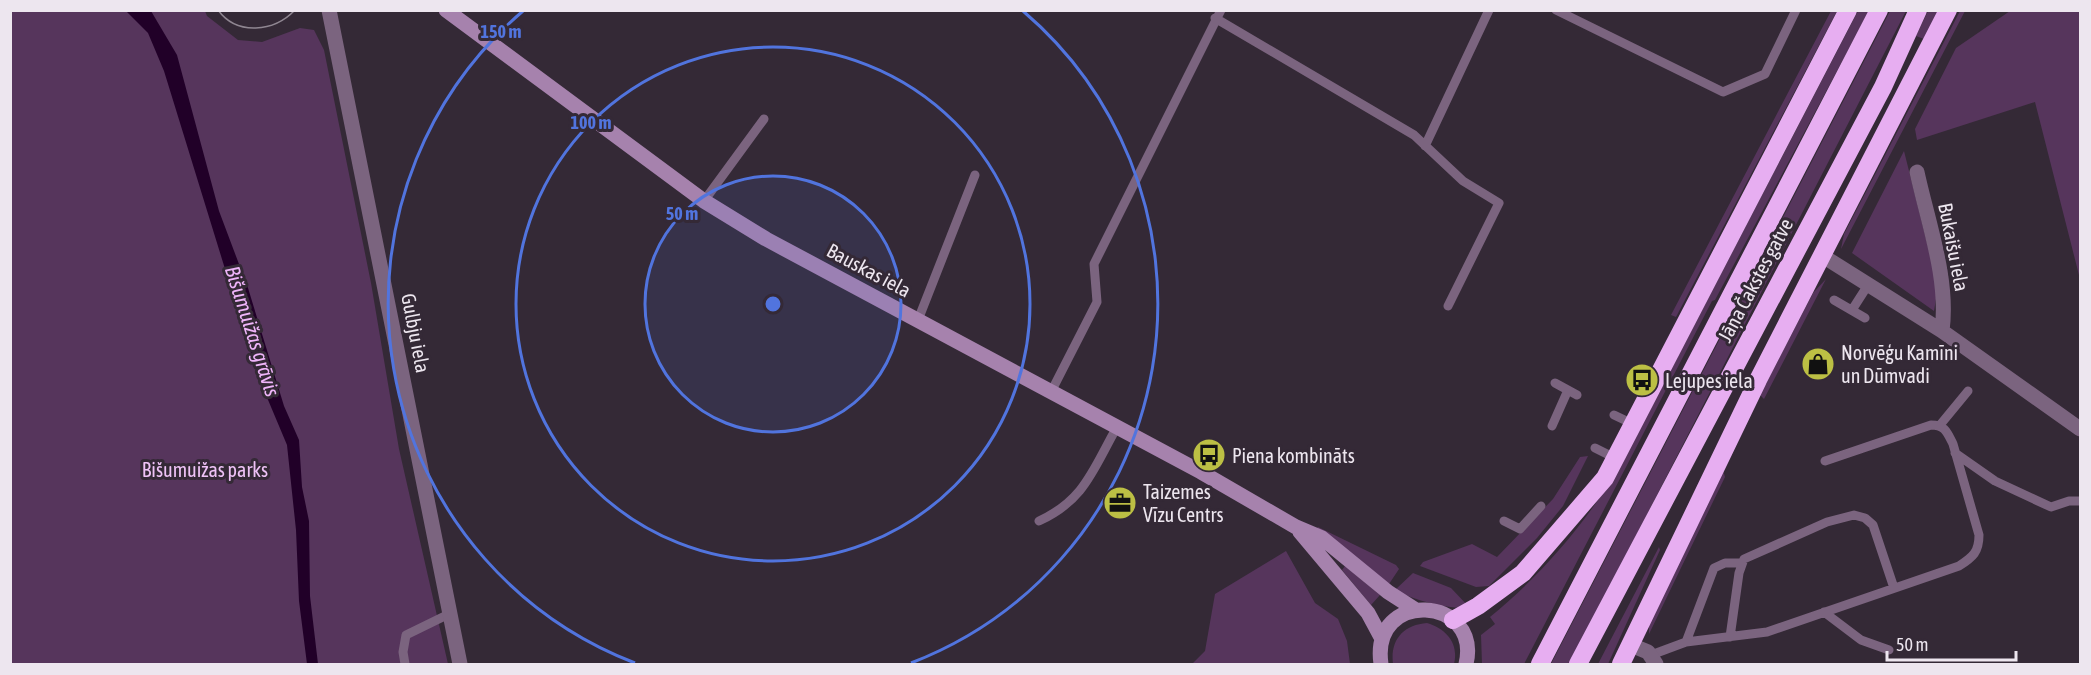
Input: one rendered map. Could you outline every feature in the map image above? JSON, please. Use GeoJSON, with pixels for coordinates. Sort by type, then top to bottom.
{"type":"FeatureCollection","features":[{"type":"Feature","properties":{"kind":"highway"},"geometry":{"type":"LineString","coordinates":[[1453,620],[1505,588],[1533,563],[1605,478],[1848,10]]}},
{"type":"Feature","properties":{"kind":"highway","name":"Jāņa Čakstes gatve"},"geometry":{"type":"LineString","coordinates":[[1540,664],[1879,10]]}},
{"type":"Feature","properties":{"kind":"highway","name":"Jāņa Čakstes gatve"},"geometry":{"type":"LineString","coordinates":[[1578,664],[1882,87],[1918,10]]}},
{"type":"Feature","properties":{"kind":"highway"},"geometry":{"type":"LineString","coordinates":[[1621,664],[1671,557],[1821,255],[1948,10]]}},
{"type":"Feature","properties":{"kind":"street","name":"Gulbju iela"},"geometry":{"type":"LineString","coordinates":[[329,10],[460,664]]}},
{"type":"Feature","properties":{"kind":"street","name":"Bauskas iela"},"geometry":{"type":"LineString","coordinates":[[447,11],[704,201],[766,239],[1262,505],[1296,527]]}},
{"type":"Feature","properties":{"kind":"street","name":"Bukaišu iela"},"geometry":{"type":"LineString","coordinates":[[1917,172],[1942,289],[1944,313],[1942,331]]}},
{"type":"Feature","properties":{"kind":"street"},"geometry":{"type":"LineString","coordinates":[[1821,255],[1942,331],[2080,429]]}},
{"type":"Feature","properties":{"kind":"street"},"geometry":{"type":"LineString","coordinates":[[1296,527],[1322,538],[1388,592],[1416,610]]}},
{"type":"Feature","properties":{"kind":"street"},"geometry":{"type":"LineString","coordinates":[[1296,527],[1368,613],[1382,639],[1381,664]]}},
{"type":"Feature","properties":{"kind":"street"},"geometry":{"type":"LineString","coordinates":[[1382,639],[1395,620],[1416,610],[1436,611],[1453,620],[1465,637],[1468,648],[1466,664]]}},
{"type":"Feature","properties":{"kind":"street"},"geometry":{"type":"LineString","coordinates":[[1631,645],[1653,660]]}},
{"type":"Feature","properties":{"kind":"lane"},"geometry":{"type":"LineString","coordinates":[[1425,146],[1489,10]]}},
{"type":"Feature","properties":{"kind":"lane"},"geometry":{"type":"LineString","coordinates":[[1556,10],[1722,92],[1765,74],[1796,10]]}},
{"type":"Feature","properties":{"kind":"lane"},"geometry":{"type":"LineString","coordinates":[[1051,392],[1097,302],[1094,264],[1218,14],[1414,135],[1462,181],[1499,203],[1448,306]]}},
{"type":"Feature","properties":{"kind":"lane"},"geometry":{"type":"LineString","coordinates":[[704,201],[764,119]]}},
{"type":"Feature","properties":{"kind":"lane"},"geometry":{"type":"LineString","coordinates":[[918,320],[975,175]]}},
{"type":"Feature","properties":{"kind":"lane"},"geometry":{"type":"LineString","coordinates":[[1852,310],[1868,285]]}},
{"type":"Feature","properties":{"kind":"lane"},"geometry":{"type":"LineString","coordinates":[[1834,300],[1865,318]]}},
{"type":"Feature","properties":{"kind":"lane"},"geometry":{"type":"LineString","coordinates":[[1555,383],[1577,395]]}},
{"type":"Feature","properties":{"kind":"lane"},"geometry":{"type":"LineString","coordinates":[[1552,426],[1568,390]]}},
{"type":"Feature","properties":{"kind":"lane"},"geometry":{"type":"LineString","coordinates":[[1940,425],[1968,391]]}},
{"type":"Feature","properties":{"kind":"lane"},"geometry":{"type":"LineString","coordinates":[[1614,415],[1633,424]]}},
{"type":"Feature","properties":{"kind":"lane"},"geometry":{"type":"LineString","coordinates":[[1653,660],[1686,642],[1767,632],[1959,566],[1973,556],[1979,548],[1979,535],[1955,453],[1946,430],[1940,425],[1931,425],[1825,460]]}},
{"type":"Feature","properties":{"kind":"lane"},"geometry":{"type":"LineString","coordinates":[[1039,521],[1062,511],[1077,497],[1117,427]]}},
{"type":"Feature","properties":{"kind":"lane"},"geometry":{"type":"LineString","coordinates":[[1595,448],[1615,458]]}},
{"type":"Feature","properties":{"kind":"lane"},"geometry":{"type":"LineString","coordinates":[[1955,453],[1995,480],[2051,507],[2069,501],[2080,501]]}},
{"type":"Feature","properties":{"kind":"lane"},"geometry":{"type":"LineString","coordinates":[[1504,521],[1520,529],[1540,506]]}},
{"type":"Feature","properties":{"kind":"lane"},"geometry":{"type":"LineString","coordinates":[[1730,637],[1741,563],[1748,555],[1827,522],[1854,515],[1865,518],[1873,525],[1894,588]]}},
{"type":"Feature","properties":{"kind":"lane"},"geometry":{"type":"LineString","coordinates":[[1686,642],[1714,568],[1725,562],[1741,563]]}},
{"type":"Feature","properties":{"kind":"lane"},"geometry":{"type":"LineString","coordinates":[[1824,612],[1861,640],[1889,650]]}},
{"type":"Feature","properties":{"kind":"lane"},"geometry":{"type":"LineString","coordinates":[[405,664],[403,652],[406,635],[450,614]]}},
{"type":"Feature","properties":{"kind":"green space","name":"Bišumuižas parks"},"geometry":{"type":"Polygon","coordinates":[[[10,11],[205,11],[207,16],[238,40],[262,42],[300,28],[314,30],[324,50],[371,283],[399,449],[448,664],[11,664],[10,11]]]}},
{"type":"Feature","properties":{"kind":"green space"},"geometry":{"type":"Polygon","coordinates":[[[1831,11],[1837,11],[1676,317],[1671,315],[1831,11]]]}},
{"type":"Feature","properties":{"kind":"green space"},"geometry":{"type":"Polygon","coordinates":[[[1858,11],[1869,11],[1715,300],[1712,301],[1524,664],[1482,664],[1481,635],[1495,624],[1490,617],[1530,581],[1566,542],[1597,501],[1626,456],[1858,11]]]}},
{"type":"Feature","properties":{"kind":"green space"},"geometry":{"type":"Polygon","coordinates":[[[1890,11],[1906,11],[1570,664],[1551,664],[1890,11]]]}},
{"type":"Feature","properties":{"kind":"green space"},"geometry":{"type":"Polygon","coordinates":[[[1928,11],[1939,11],[1924,39],[1916,36],[1928,11]]]}},
{"type":"Feature","properties":{"kind":"green space"},"geometry":{"type":"Polygon","coordinates":[[[1960,11],[1965,11],[1841,249],[1844,234],[1960,11]]]}},
{"type":"Feature","properties":{"kind":"green space"},"geometry":{"type":"Polygon","coordinates":[[[2010,11],[2080,11],[2080,279],[2035,102],[1917,140],[1915,129],[1956,48],[2010,11]]]}},
{"type":"Feature","properties":{"kind":"green space"},"geometry":{"type":"Polygon","coordinates":[[[1904,151],[1938,287],[1934,311],[1852,253],[1904,151]]]}},
{"type":"Feature","properties":{"kind":"green space"},"geometry":{"type":"Polygon","coordinates":[[[1826,279],[1764,399],[1760,395],[1813,293],[1826,279]]]}},
{"type":"Feature","properties":{"kind":"green space"},"geometry":{"type":"Polygon","coordinates":[[[1588,456],[1563,506],[1537,538],[1489,586],[1476,587],[1420,566],[1423,562],[1472,544],[1497,557],[1553,499],[1580,457],[1588,456]]]}},
{"type":"Feature","properties":{"kind":"green space"},"geometry":{"type":"Polygon","coordinates":[[[1723,470],[1725,477],[1649,634],[1649,622],[1723,470]]]}},
{"type":"Feature","properties":{"kind":"green space"},"geometry":{"type":"Polygon","coordinates":[[[1318,527],[1396,565],[1399,569],[1389,584],[1316,529],[1318,527]]]}},
{"type":"Feature","properties":{"kind":"green space"},"geometry":{"type":"Polygon","coordinates":[[[1659,547],[1660,550],[1608,664],[1598,664],[1659,547]]]}},
{"type":"Feature","properties":{"kind":"green space"},"geometry":{"type":"Polygon","coordinates":[[[1286,551],[1315,603],[1338,619],[1347,641],[1350,664],[1192,664],[1205,651],[1215,594],[1286,551]]]}},
{"type":"Feature","properties":{"kind":"green space"},"geometry":{"type":"Polygon","coordinates":[[[1345,566],[1380,595],[1371,605],[1342,570],[1345,566]]]}},
{"type":"Feature","properties":{"kind":"green space"},"geometry":{"type":"Polygon","coordinates":[[[1413,573],[1451,588],[1469,607],[1431,603],[1395,590],[1413,573]]]}},
{"type":"Feature","properties":{"kind":"green space"},"geometry":{"type":"Polygon","coordinates":[[[1427,623],[1440,629],[1450,638],[1455,650],[1454,664],[1393,664],[1394,648],[1400,635],[1411,627],[1427,623]]]}},
{"type":"Feature","properties":{"kind":"water","name":"Bišumuižas grāvis"},"geometry":{"type":"Polygon","coordinates":[[[126,11],[151,11],[177,55],[219,211],[248,288],[284,406],[299,440],[302,487],[309,521],[310,596],[318,664],[307,664],[299,601],[296,530],[287,445],[258,376],[164,71],[148,33],[126,11]]]}},
{"type":"Feature","properties":{"kind":"tram line"},"geometry":{"type":"LineString","coordinates":[[218,10],[235,24],[256,28],[277,23],[295,10]]}},
{"type":"Feature","properties":{"kind":"place","name":"Norvēģu Kamīni un Dūmvadi"},"geometry":{"type":"Point","coordinates":[1818,364]}},
{"type":"Feature","properties":{"kind":"place","name":"Lejupes iela"},"geometry":{"type":"Point","coordinates":[1642,380]}},
{"type":"Feature","properties":{"kind":"place","name":"Piena kombināts"},"geometry":{"type":"Point","coordinates":[1209,455]}},
{"type":"Feature","properties":{"kind":"place","name":"Taizemes Vīzu Centrs"},"geometry":{"type":"Point","coordinates":[1120,503]}}]}
